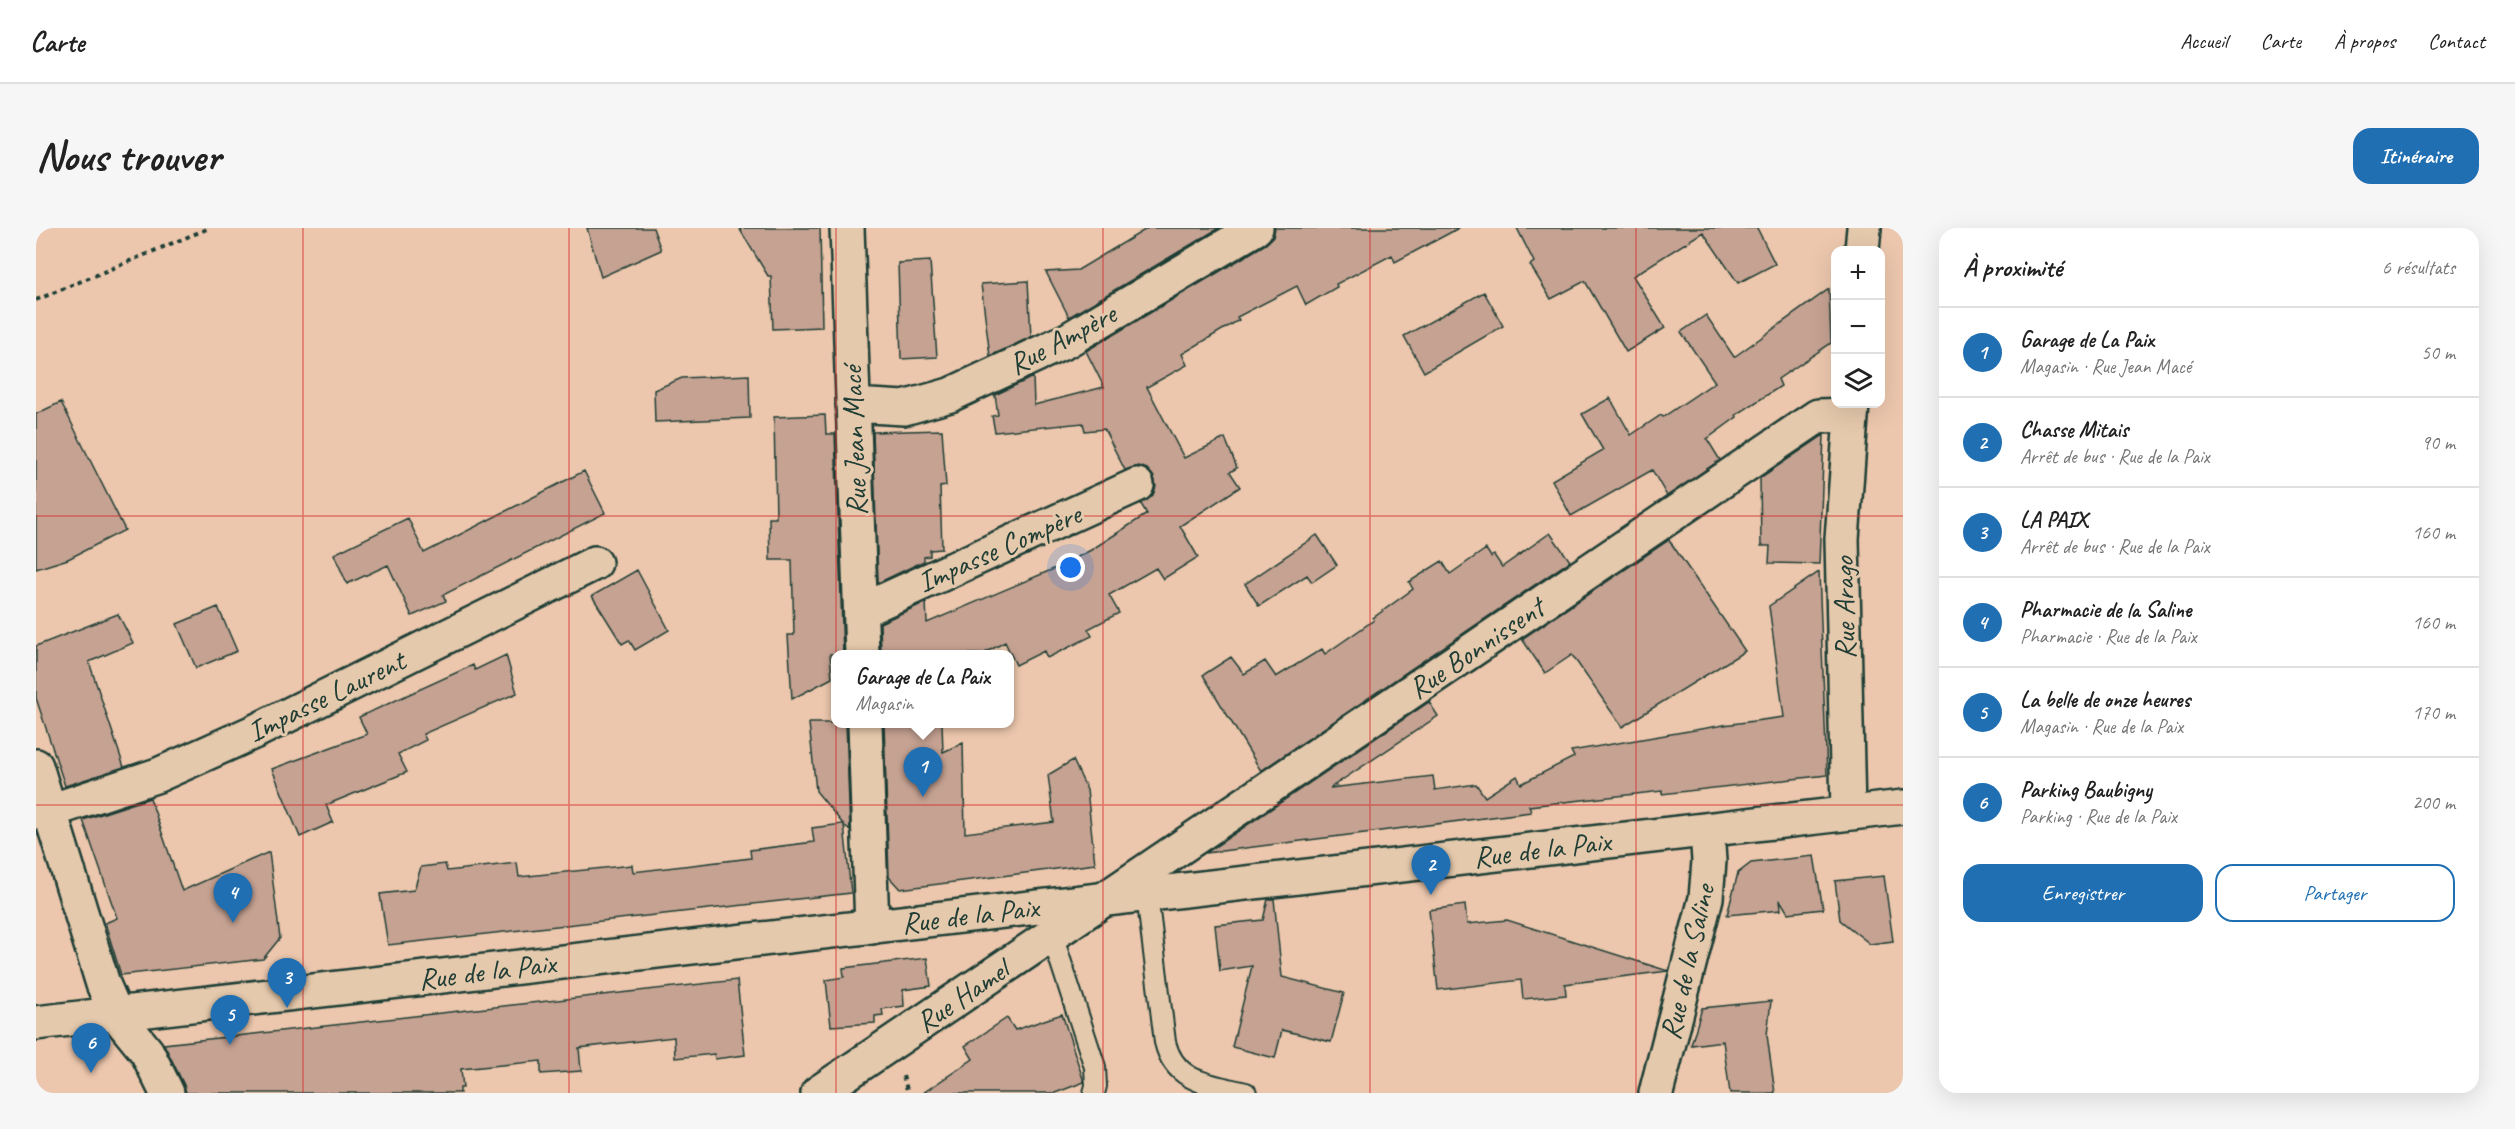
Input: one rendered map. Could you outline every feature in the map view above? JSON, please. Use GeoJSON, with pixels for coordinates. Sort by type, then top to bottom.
{"type":"FeatureCollection","features":[{"type":"Feature","properties":{"kind":"street","name":"Rue Jean Macé"},"geometry":{"type":"LineString","coordinates":[[847,228],[862,650]]}},
{"type":"Feature","properties":{"kind":"street","name":"Rue Ampère"},"geometry":{"type":"LineString","coordinates":[[853,405],[904,408],[950,395],[1066,341],[1212,252],[1256,228]]}},
{"type":"Feature","properties":{"kind":"street"},"geometry":{"type":"LineString","coordinates":[[1862,246],[1864,228]]}},
{"type":"Feature","properties":{"kind":"street","name":"Rue Arago"},"geometry":{"type":"LineString","coordinates":[[1848,813],[1842,539],[1851,409]]}},
{"type":"Feature","properties":{"kind":"street","name":"Rue Bonnissent"},"geometry":{"type":"LineString","coordinates":[[1107,899],[1818,416],[1851,409]]}},
{"type":"Feature","properties":{"kind":"street","name":"Impasse Compère"},"geometry":{"type":"LineString","coordinates":[[861,611],[1137,485]]}},
{"type":"Feature","properties":{"kind":"street","name":"Impasse Laurent"},"geometry":{"type":"LineString","coordinates":[[43,810],[64,806],[158,776],[267,726],[595,563]]}},
{"type":"Feature","properties":{"kind":"street"},"geometry":{"type":"LineString","coordinates":[[865,728],[872,927]]}},
{"type":"Feature","properties":{"kind":"street"},"geometry":{"type":"LineString","coordinates":[[36,766],[43,810],[103,984],[116,1014],[147,1052],[167,1093]]}},
{"type":"Feature","properties":{"kind":"street","name":"Rue de la Paix"},"geometry":{"type":"LineString","coordinates":[[36,1023],[1903,807]]}},
{"type":"Feature","properties":{"kind":"street","name":"Rue de la Saline"},"geometry":{"type":"LineString","coordinates":[[1656,1093],[1706,898],[1709,861],[1707,830]]}},
{"type":"Feature","properties":{"kind":"street","name":"Rue Hamel"},"geometry":{"type":"LineString","coordinates":[[818,1093],[1107,899]]}},
{"type":"Feature","properties":{"kind":"lane"},"geometry":{"type":"LineString","coordinates":[[1146,895],[1165,1042],[1171,1061],[1194,1080],[1246,1093]]}},
{"type":"Feature","properties":{"kind":"lane"},"geometry":{"type":"LineString","coordinates":[[1052,935],[1095,1067],[1094,1093]]}},
{"type":"Feature","properties":{"kind":"path"},"geometry":{"type":"LineString","coordinates":[[36,300],[209,228]]}},
{"type":"Feature","properties":{"kind":"building"},"geometry":{"type":"Polygon","coordinates":[[[587,228],[653,228],[661,250],[601,277],[587,228]]]}},
{"type":"Feature","properties":{"kind":"building"},"geometry":{"type":"Polygon","coordinates":[[[739,228],[820,228],[822,327],[773,329],[771,276],[768,276],[739,228]]]}},
{"type":"Feature","properties":{"kind":"building"},"geometry":{"type":"Polygon","coordinates":[[[1148,228],[1219,228],[1069,317],[1046,272],[1078,270],[1148,228]]]}},
{"type":"Feature","properties":{"kind":"building"},"geometry":{"type":"Polygon","coordinates":[[[1275,228],[1459,228],[1395,262],[1392,255],[1336,284],[1337,287],[1306,305],[1297,286],[1237,317],[1239,320],[1182,354],[1187,365],[1147,387],[1184,458],[1225,438],[1237,468],[1230,472],[1240,487],[1180,526],[1198,557],[1163,579],[1156,568],[1109,595],[1119,613],[1088,629],[1092,636],[1047,658],[1044,651],[1016,665],[1014,650],[1009,650],[1005,642],[990,650],[881,650],[880,623],[926,602],[927,623],[1056,568],[1091,550],[1147,514],[1141,504],[1153,495],[1156,486],[1154,477],[1147,469],[1139,466],[1125,470],[1104,429],[1085,431],[1083,423],[995,432],[992,416],[998,415],[995,395],[1033,377],[1034,405],[1104,387],[1086,351],[1266,244],[1273,237],[1275,228]]]}},
{"type":"Feature","properties":{"kind":"building"},"geometry":{"type":"Polygon","coordinates":[[[1517,228],[1757,228],[1775,264],[1738,283],[1703,232],[1633,276],[1665,328],[1626,352],[1585,281],[1551,299],[1530,265],[1534,262],[1517,228]]]}},
{"type":"Feature","properties":{"kind":"building"},"geometry":{"type":"Polygon","coordinates":[[[930,261],[937,357],[901,359],[898,263],[930,261]]]}},
{"type":"Feature","properties":{"kind":"building"},"geometry":{"type":"Polygon","coordinates":[[[1028,281],[1031,337],[990,356],[981,284],[1028,281]]]}},
{"type":"Feature","properties":{"kind":"building"},"geometry":{"type":"Polygon","coordinates":[[[1829,289],[1831,343],[1778,379],[1781,386],[1736,415],[1737,417],[1707,439],[1720,460],[1667,496],[1652,470],[1571,516],[1552,480],[1603,450],[1582,414],[1610,398],[1631,435],[1661,415],[1663,417],[1715,382],[1681,332],[1706,315],[1734,357],[1829,289]]]}},
{"type":"Feature","properties":{"kind":"building"},"geometry":{"type":"Polygon","coordinates":[[[1484,292],[1503,326],[1424,372],[1404,336],[1484,292]]]}},
{"type":"Feature","properties":{"kind":"building"},"geometry":{"type":"Polygon","coordinates":[[[749,375],[750,418],[655,422],[654,390],[682,378],[749,375]]]}},
{"type":"Feature","properties":{"kind":"building"},"geometry":{"type":"Polygon","coordinates":[[[61,402],[125,530],[68,559],[36,569],[36,414],[61,402]]]}},
{"type":"Feature","properties":{"kind":"building"},"geometry":{"type":"Polygon","coordinates":[[[825,415],[826,434],[835,434],[843,650],[831,650],[831,679],[792,699],[788,635],[794,635],[792,560],[770,560],[769,518],[776,518],[774,417],[825,415]]]}},
{"type":"Feature","properties":{"kind":"building"},"geometry":{"type":"Polygon","coordinates":[[[942,430],[946,486],[940,487],[942,549],[930,550],[930,556],[924,557],[924,561],[878,583],[873,432],[942,430]]]}},
{"type":"Feature","properties":{"kind":"building"},"geometry":{"type":"Polygon","coordinates":[[[1824,435],[1819,564],[1769,563],[1770,546],[1761,546],[1760,478],[1824,435]]]}},
{"type":"Feature","properties":{"kind":"building"},"geometry":{"type":"Polygon","coordinates":[[[584,471],[605,513],[443,595],[446,601],[412,616],[388,565],[347,584],[334,554],[408,518],[424,553],[584,471]]]}},
{"type":"Feature","properties":{"kind":"building"},"geometry":{"type":"Polygon","coordinates":[[[1550,533],[1570,561],[1261,771],[1203,675],[1231,657],[1244,674],[1265,661],[1276,677],[1322,649],[1325,654],[1374,620],[1373,618],[1413,589],[1409,582],[1442,561],[1450,574],[1486,549],[1491,557],[1494,555],[1502,567],[1550,533]]]}},
{"type":"Feature","properties":{"kind":"building"},"geometry":{"type":"Polygon","coordinates":[[[1317,535],[1337,565],[1312,582],[1307,575],[1259,606],[1245,584],[1317,535]]]}},
{"type":"Feature","properties":{"kind":"building"},"geometry":{"type":"Polygon","coordinates":[[[1669,540],[1745,651],[1622,727],[1572,655],[1545,673],[1522,639],[1669,540]]]}},
{"type":"Feature","properties":{"kind":"building"},"geometry":{"type":"Polygon","coordinates":[[[637,570],[669,630],[635,650],[629,640],[622,644],[592,596],[637,570]]]}},
{"type":"Feature","properties":{"kind":"building"},"geometry":{"type":"Polygon","coordinates":[[[1819,572],[1827,775],[1662,794],[1662,791],[1529,806],[1531,812],[1206,853],[1429,702],[1438,716],[1330,788],[1433,776],[1435,790],[1476,784],[1485,797],[1517,776],[1521,784],[1574,757],[1571,751],[1784,717],[1769,606],[1819,572]]]}},
{"type":"Feature","properties":{"kind":"building"},"geometry":{"type":"Polygon","coordinates":[[[218,607],[237,651],[196,668],[177,624],[218,607]]]}},
{"type":"Feature","properties":{"kind":"building"},"geometry":{"type":"Polygon","coordinates":[[[118,614],[133,643],[89,662],[124,767],[65,786],[36,698],[36,646],[118,614]]]}},
{"type":"Feature","properties":{"kind":"building"},"geometry":{"type":"Polygon","coordinates":[[[506,655],[517,693],[423,734],[426,740],[398,754],[407,772],[326,805],[333,822],[300,837],[272,769],[367,734],[359,717],[473,665],[475,670],[506,655]]]}},
{"type":"Feature","properties":{"kind":"building"},"geometry":{"type":"Polygon","coordinates":[[[809,723],[831,723],[831,728],[846,728],[850,831],[844,825],[851,893],[388,945],[380,894],[414,890],[421,867],[445,864],[447,871],[517,863],[519,877],[632,865],[633,872],[751,858],[750,850],[814,842],[812,828],[843,824],[816,791],[809,723]]]}},
{"type":"Feature","properties":{"kind":"building"},"geometry":{"type":"Polygon","coordinates":[[[884,728],[942,728],[943,752],[963,743],[965,833],[1054,822],[1048,775],[1073,760],[1087,790],[1095,864],[900,889],[889,877],[884,728]]]}},
{"type":"Feature","properties":{"kind":"building"},"geometry":{"type":"Polygon","coordinates":[[[150,798],[182,891],[269,852],[280,938],[263,959],[121,975],[105,923],[117,918],[83,820],[150,798]]]}},
{"type":"Feature","properties":{"kind":"building"},"geometry":{"type":"Polygon","coordinates":[[[1814,856],[1823,909],[1788,913],[1780,900],[1781,910],[1727,915],[1738,873],[1751,863],[1814,856]]]}},
{"type":"Feature","properties":{"kind":"building"},"geometry":{"type":"Polygon","coordinates":[[[1884,876],[1893,941],[1870,944],[1840,920],[1835,881],[1884,876]]]}},
{"type":"Feature","properties":{"kind":"building"},"geometry":{"type":"Polygon","coordinates":[[[1268,899],[1274,899],[1282,977],[1344,993],[1331,1042],[1282,1030],[1275,1058],[1232,1047],[1252,966],[1220,971],[1215,925],[1263,920],[1268,899]]]}},
{"type":"Feature","properties":{"kind":"building"},"geometry":{"type":"Polygon","coordinates":[[[1465,905],[1467,924],[1507,920],[1668,971],[1565,984],[1566,995],[1523,999],[1521,980],[1438,990],[1429,910],[1465,905]]]}},
{"type":"Feature","properties":{"kind":"building"},"geometry":{"type":"Polygon","coordinates":[[[927,958],[931,986],[903,990],[904,1006],[882,1009],[883,1015],[875,1016],[875,1023],[831,1026],[826,980],[844,977],[843,968],[927,958]]]}},
{"type":"Feature","properties":{"kind":"building"},"geometry":{"type":"Polygon","coordinates":[[[737,980],[745,1055],[715,1059],[714,1054],[675,1058],[674,1037],[579,1048],[581,1071],[541,1074],[541,1061],[461,1069],[463,1088],[460,1088],[460,1093],[186,1093],[164,1044],[737,980]]]}},
{"type":"Feature","properties":{"kind":"building"},"geometry":{"type":"Polygon","coordinates":[[[1771,1001],[1767,1035],[1775,1093],[1730,1093],[1723,1041],[1691,1045],[1702,1008],[1771,1001]]]}},
{"type":"Feature","properties":{"kind":"building"},"geometry":{"type":"Polygon","coordinates":[[[1062,1014],[1084,1082],[1055,1093],[923,1093],[973,1059],[965,1046],[1007,1018],[1015,1030],[1062,1014]]]}},
{"type":"Feature","properties":{"kind":"place","name":"Garage de La Paix"},"geometry":{"type":"Point","coordinates":[923,797]}},
{"type":"Feature","properties":{"kind":"place","name":"Chasse Mitais"},"geometry":{"type":"Point","coordinates":[1431,895]}},
{"type":"Feature","properties":{"kind":"place","name":"Pharmacie de la Saline"},"geometry":{"type":"Point","coordinates":[233,923]}},
{"type":"Feature","properties":{"kind":"place","name":"LA PAIX"},"geometry":{"type":"Point","coordinates":[287,1008]}},
{"type":"Feature","properties":{"kind":"place","name":"La belle de onze heures"},"geometry":{"type":"Point","coordinates":[230,1045]}},
{"type":"Feature","properties":{"kind":"place","name":"Parking Baubigny"},"geometry":{"type":"Point","coordinates":[91,1073]}}]}
